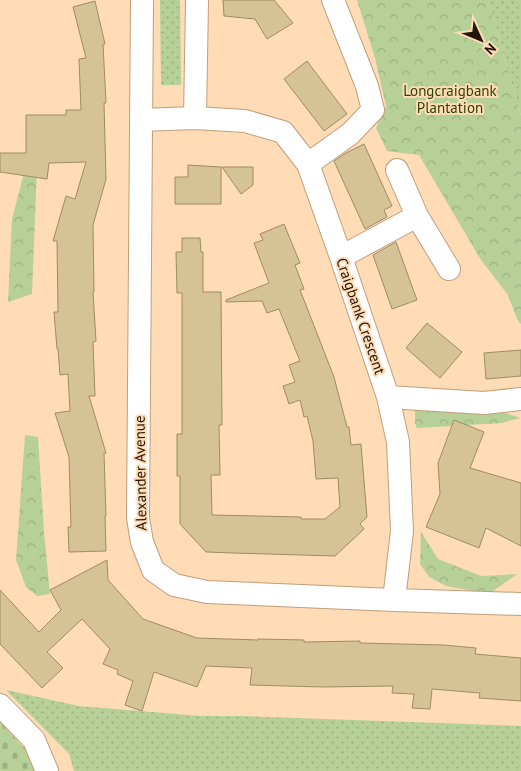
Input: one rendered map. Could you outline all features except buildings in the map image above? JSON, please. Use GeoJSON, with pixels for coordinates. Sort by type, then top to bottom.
{"type":"FeatureCollection","features":[{"type":"Feature","properties":{"kind":"street","name":"Alexander Avenue"},"geometry":{"type":"LineString","coordinates":[[142,0],[138,518],[142,542],[153,570],[174,585],[207,592],[521,604]]}},
{"type":"Feature","properties":{"kind":"street"},"geometry":{"type":"LineString","coordinates":[[196,118],[197,0]]}},
{"type":"Feature","properties":{"kind":"street"},"geometry":{"type":"LineString","coordinates":[[308,164],[350,134],[373,110],[367,86],[333,0]]}},
{"type":"Feature","properties":{"kind":"street","name":"Craigbank Crescent"},"geometry":{"type":"LineString","coordinates":[[140,120],[196,118],[245,121],[283,132],[308,164],[388,397],[398,442],[402,531],[394,600]]}},
{"type":"Feature","properties":{"kind":"street"},"geometry":{"type":"LineString","coordinates":[[397,170],[417,216],[449,269]]}},
{"type":"Feature","properties":{"kind":"street"},"geometry":{"type":"LineString","coordinates":[[341,256],[417,216]]}},
{"type":"Feature","properties":{"kind":"street"},"geometry":{"type":"LineString","coordinates":[[388,397],[484,403],[521,399]]}},
{"type":"Feature","properties":{"kind":"street"},"geometry":{"type":"LineString","coordinates":[[0,705],[34,740],[47,771]]}},
{"type":"Feature","properties":{"kind":"green space"},"geometry":{"type":"Polygon","coordinates":[[[160,0],[180,0],[181,85],[161,85],[160,0]]]}},
{"type":"Feature","properties":{"kind":"green space","name":"Longcraigbank Plantation"},"geometry":{"type":"Polygon","coordinates":[[[357,0],[488,0],[521,116],[521,324],[518,321],[508,295],[481,260],[419,155],[387,151],[376,128],[386,106],[375,58],[357,0]]]}},
{"type":"Feature","properties":{"kind":"green space"},"geometry":{"type":"Polygon","coordinates":[[[488,0],[521,0],[521,116],[488,0]]]}},
{"type":"Feature","properties":{"kind":"green space"},"geometry":{"type":"Polygon","coordinates":[[[26,165],[37,167],[32,294],[8,302],[12,219],[26,165]]]}},
{"type":"Feature","properties":{"kind":"green space"},"geometry":{"type":"Polygon","coordinates":[[[415,407],[500,411],[520,418],[502,423],[417,428],[415,423],[415,407]]]}},
{"type":"Feature","properties":{"kind":"green space"},"geometry":{"type":"Polygon","coordinates":[[[25,435],[38,437],[50,594],[37,596],[26,587],[16,560],[25,435]]]}},
{"type":"Feature","properties":{"kind":"green space"},"geometry":{"type":"Polygon","coordinates":[[[421,532],[438,559],[481,576],[517,574],[489,594],[446,586],[429,577],[420,564],[421,532]]]}},
{"type":"Feature","properties":{"kind":"green space"},"geometry":{"type":"Polygon","coordinates":[[[6,690],[79,706],[200,716],[521,726],[521,771],[74,771],[69,754],[6,690]]]}},
{"type":"Feature","properties":{"kind":"green space"},"geometry":{"type":"Polygon","coordinates":[[[0,722],[29,753],[36,771],[0,771],[0,722]]]}}]}
